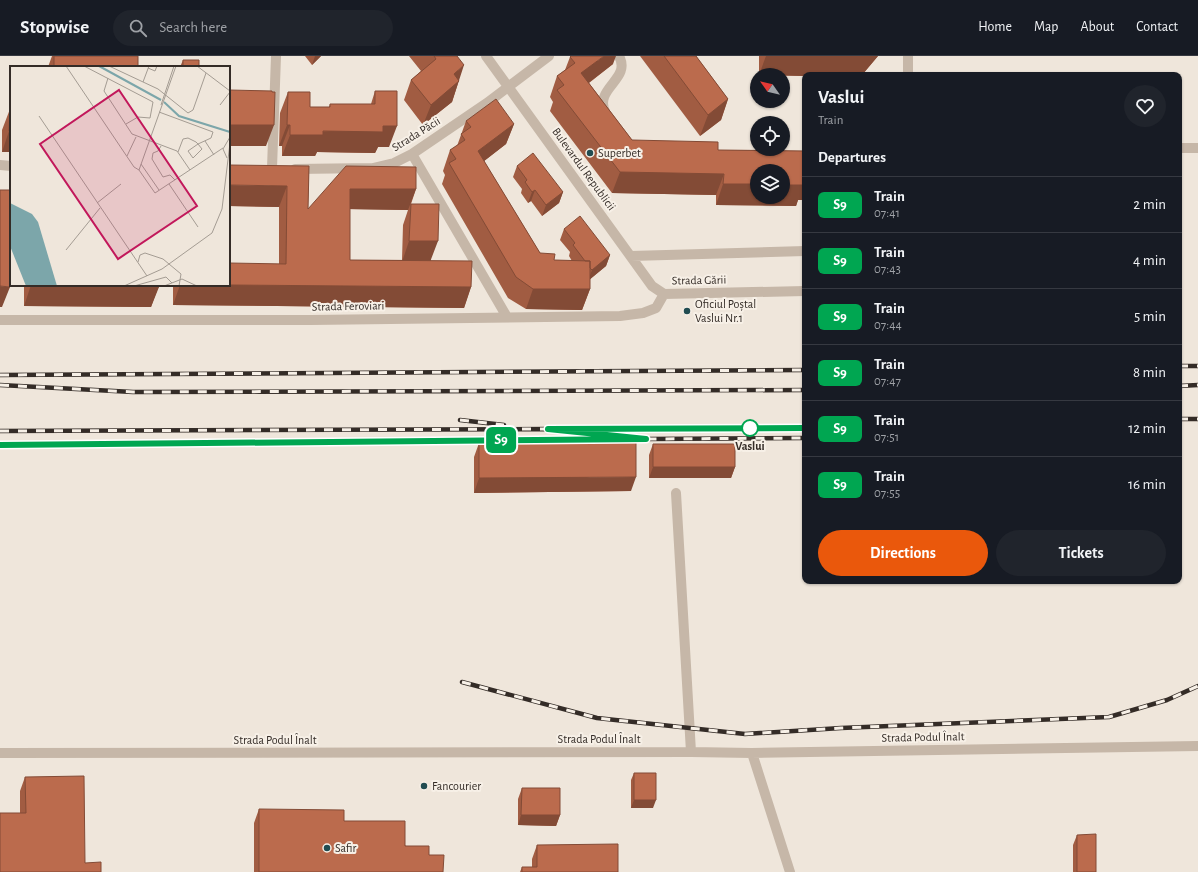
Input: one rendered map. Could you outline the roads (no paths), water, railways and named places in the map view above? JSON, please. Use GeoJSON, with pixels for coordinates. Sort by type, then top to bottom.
{"type":"FeatureCollection","features":[{"type":"Feature","properties":{"kind":"street","name":"Strada Păcii"},"geometry":{"type":"LineString","coordinates":[[276,56],[276,168],[315,170],[373,168],[394,163],[412,154],[549,56]]}},
{"type":"Feature","properties":{"kind":"street","name":"Bulevardul Republicii"},"geometry":{"type":"LineString","coordinates":[[486,56],[652,286],[664,294]]}},
{"type":"Feature","properties":{"kind":"street"},"geometry":{"type":"LineString","coordinates":[[614,124],[605,113],[602,106],[603,97],[606,91],[619,76],[623,67],[619,56]]}},
{"type":"Feature","properties":{"kind":"street"},"geometry":{"type":"LineString","coordinates":[[908,56],[908,72]]}},
{"type":"Feature","properties":{"kind":"street"},"geometry":{"type":"LineString","coordinates":[[1182,148],[1198,148]]}},
{"type":"Feature","properties":{"kind":"street"},"geometry":{"type":"LineString","coordinates":[[412,154],[507,317]]}},
{"type":"Feature","properties":{"kind":"street"},"geometry":{"type":"LineString","coordinates":[[0,165],[10,166]]}},
{"type":"Feature","properties":{"kind":"street"},"geometry":{"type":"LineString","coordinates":[[631,256],[802,251]]}},
{"type":"Feature","properties":{"kind":"street","name":"Strada Gării"},"geometry":{"type":"LineString","coordinates":[[507,317],[620,316],[652,311],[656,308],[664,294],[802,290]]}},
{"type":"Feature","properties":{"kind":"street","name":"Strada Feroviari"},"geometry":{"type":"LineString","coordinates":[[0,320],[311,320],[507,317]]}},
{"type":"Feature","properties":{"kind":"street"},"geometry":{"type":"LineString","coordinates":[[676,493],[691,752]]}},
{"type":"Feature","properties":{"kind":"street","name":"Strada Podul Înalt"},"geometry":{"type":"LineString","coordinates":[[0,753],[752,753],[1198,746]]}},
{"type":"Feature","properties":{"kind":"street"},"geometry":{"type":"LineString","coordinates":[[752,753],[790,872]]}},
{"type":"Feature","properties":{"kind":"railway"},"geometry":{"type":"LineString","coordinates":[[1182,366],[1198,366]]}},
{"type":"Feature","properties":{"kind":"railway"},"geometry":{"type":"LineString","coordinates":[[0,375],[802,370]]}},
{"type":"Feature","properties":{"kind":"railway"},"geometry":{"type":"LineString","coordinates":[[0,385],[133,392],[802,390]]}},
{"type":"Feature","properties":{"kind":"railway"},"geometry":{"type":"LineString","coordinates":[[1182,386],[1198,385]]}},
{"type":"Feature","properties":{"kind":"railway"},"geometry":{"type":"LineString","coordinates":[[1182,419],[1198,419]]}},
{"type":"Feature","properties":{"kind":"railway"},"geometry":{"type":"LineString","coordinates":[[460,420],[504,425]]}},
{"type":"Feature","properties":{"kind":"railway"},"geometry":{"type":"LineString","coordinates":[[598,429],[802,428]]}},
{"type":"Feature","properties":{"kind":"railway"},"geometry":{"type":"LineString","coordinates":[[0,431],[549,429],[646,439],[802,438]]}},
{"type":"Feature","properties":{"kind":"railway"},"geometry":{"type":"LineString","coordinates":[[0,445],[600,439]]}},
{"type":"Feature","properties":{"kind":"railway"},"geometry":{"type":"LineString","coordinates":[[462,682],[597,718],[745,734],[841,728],[1109,717],[1167,700],[1198,686]]}},
{"type":"Feature","properties":{"kind":"train","name":"S9"},"geometry":{"type":"LineString","coordinates":[[0,445],[646,439],[548,429],[802,428]]}},
{"type":"Feature","properties":{"kind":"place","name":"Superbet"},"geometry":{"type":"Point","coordinates":[590,153]}},
{"type":"Feature","properties":{"kind":"place","name":"Oficiul Poștal Vaslui Nr.1"},"geometry":{"type":"Point","coordinates":[687,311]}},
{"type":"Feature","properties":{"kind":"place","name":"Vaslui"},"geometry":{"type":"Point","coordinates":[750,428]}},
{"type":"Feature","properties":{"kind":"place","name":"Fancourier"},"geometry":{"type":"Point","coordinates":[424,786]}},
{"type":"Feature","properties":{"kind":"place","name":"Safir"},"geometry":{"type":"Point","coordinates":[327,848]}}]}
